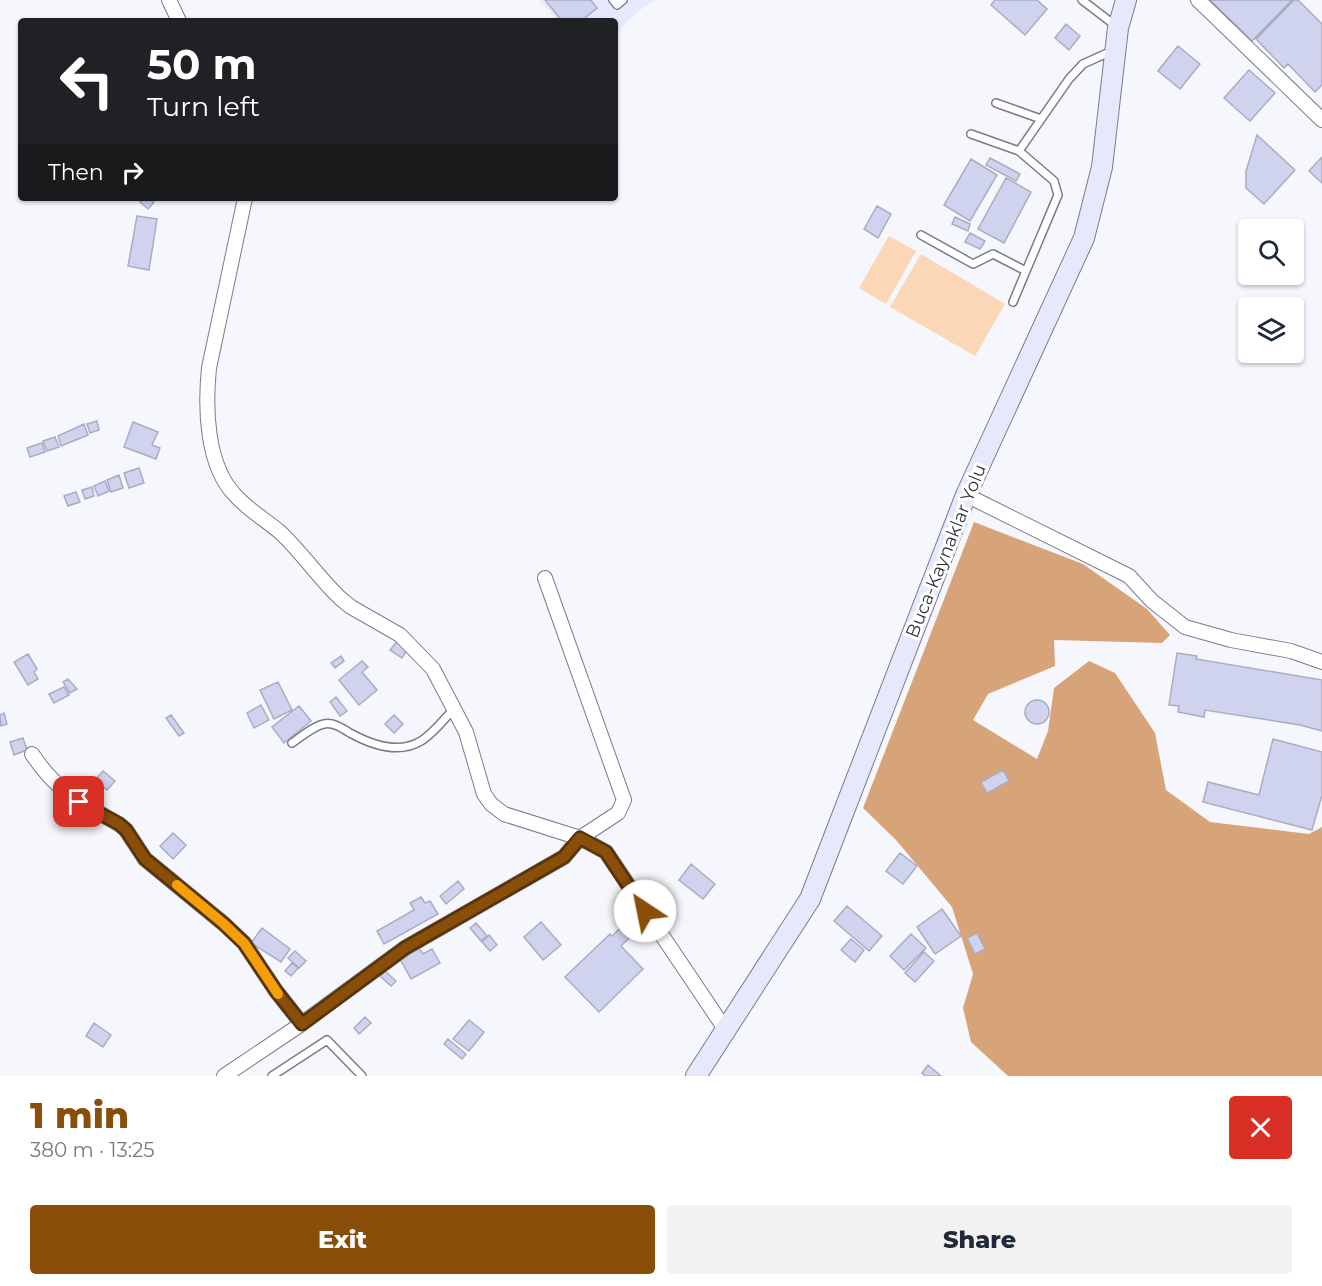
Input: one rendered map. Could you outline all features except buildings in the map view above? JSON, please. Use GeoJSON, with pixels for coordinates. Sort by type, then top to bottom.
{"type":"FeatureCollection","features":[{"type":"Feature","properties":{"kind":"street"},"geometry":{"type":"LineString","coordinates":[[169,0],[178,18]]}},
{"type":"Feature","properties":{"kind":"street"},"geometry":{"type":"LineString","coordinates":[[1198,0],[1322,120]]}},
{"type":"Feature","properties":{"kind":"street","name":"Buca-Kaynaklar Yolu"},"geometry":{"type":"LineString","coordinates":[[696,1076],[810,899],[966,495],[1084,238],[1102,167],[1123,1]]}},
{"type":"Feature","properties":{"kind":"street"},"geometry":{"type":"LineString","coordinates":[[244,201],[207,383],[210,442],[224,481],[243,504],[282,534],[340,598],[388,627],[412,645],[433,669],[466,732],[484,794],[491,804],[504,814],[580,838],[606,852],[725,1029]]}},
{"type":"Feature","properties":{"kind":"street"},"geometry":{"type":"LineString","coordinates":[[966,495],[1129,576],[1152,601],[1185,627],[1230,640],[1291,651],[1322,662]]}},
{"type":"Feature","properties":{"kind":"street"},"geometry":{"type":"LineString","coordinates":[[224,1076],[302,1024],[405,948],[564,857],[580,838],[618,813],[624,800],[546,578]]}},
{"type":"Feature","properties":{"kind":"street"},"geometry":{"type":"LineString","coordinates":[[32,754],[44,772],[66,793],[119,824],[126,830],[145,859],[244,943],[276,991],[302,1024]]}},
{"type":"Feature","properties":{"kind":"lane"},"geometry":{"type":"LineString","coordinates":[[613,0],[617,5],[623,0]]}},
{"type":"Feature","properties":{"kind":"lane"},"geometry":{"type":"LineString","coordinates":[[1082,0],[1118,28]]}},
{"type":"Feature","properties":{"kind":"lane"},"geometry":{"type":"LineString","coordinates":[[1019,151],[1069,79],[1083,64],[1116,49]]}},
{"type":"Feature","properties":{"kind":"lane"},"geometry":{"type":"LineString","coordinates":[[996,103],[1041,119]]}},
{"type":"Feature","properties":{"kind":"lane"},"geometry":{"type":"LineString","coordinates":[[971,134],[1019,151],[1054,181],[1058,190],[1057,200],[1013,302]]}},
{"type":"Feature","properties":{"kind":"lane"},"geometry":{"type":"LineString","coordinates":[[921,234],[973,264],[993,254],[1026,271]]}},
{"type":"Feature","properties":{"kind":"lane"},"geometry":{"type":"LineString","coordinates":[[292,743],[319,726],[327,724],[339,727],[376,745],[405,746],[421,741],[454,708]]}},
{"type":"Feature","properties":{"kind":"lane"},"geometry":{"type":"LineString","coordinates":[[272,1076],[327,1040],[362,1076]]}},
{"type":"Feature","properties":{"kind":"shaded area"},"geometry":{"type":"Polygon","coordinates":[[[539,0],[655,0],[618,30],[618,18],[555,18],[539,0]]]}},
{"type":"Feature","properties":{"kind":"shaded area"},"geometry":{"type":"Polygon","coordinates":[[[889,236],[916,251],[886,304],[859,288],[889,236]]]}},
{"type":"Feature","properties":{"kind":"shaded area"},"geometry":{"type":"Polygon","coordinates":[[[921,254],[1005,304],[975,356],[890,307],[921,254]]]}},
{"type":"Feature","properties":{"kind":"shaded area"},"geometry":{"type":"Polygon","coordinates":[[[974,522],[1083,564],[1147,609],[1170,635],[1162,643],[1054,640],[1055,666],[988,694],[973,720],[1037,759],[1048,731],[1054,688],[1089,661],[1115,673],[1155,733],[1166,790],[1210,822],[1309,834],[1322,827],[1322,1076],[1008,1076],[971,1042],[963,1008],[973,974],[952,907],[896,840],[863,808],[974,522]]]}},
{"type":"Feature","properties":{"kind":"slow traffic"},"geometry":{"type":"LineString","coordinates":[[177,885],[244,943],[278,994]]}},
{"type":"Feature","properties":{"kind":"route"},"geometry":{"type":"LineString","coordinates":[[79,802],[119,824],[126,830],[145,859],[244,943],[276,991],[302,1024],[405,948],[564,857],[580,838],[606,852],[645,911]]}}]}
